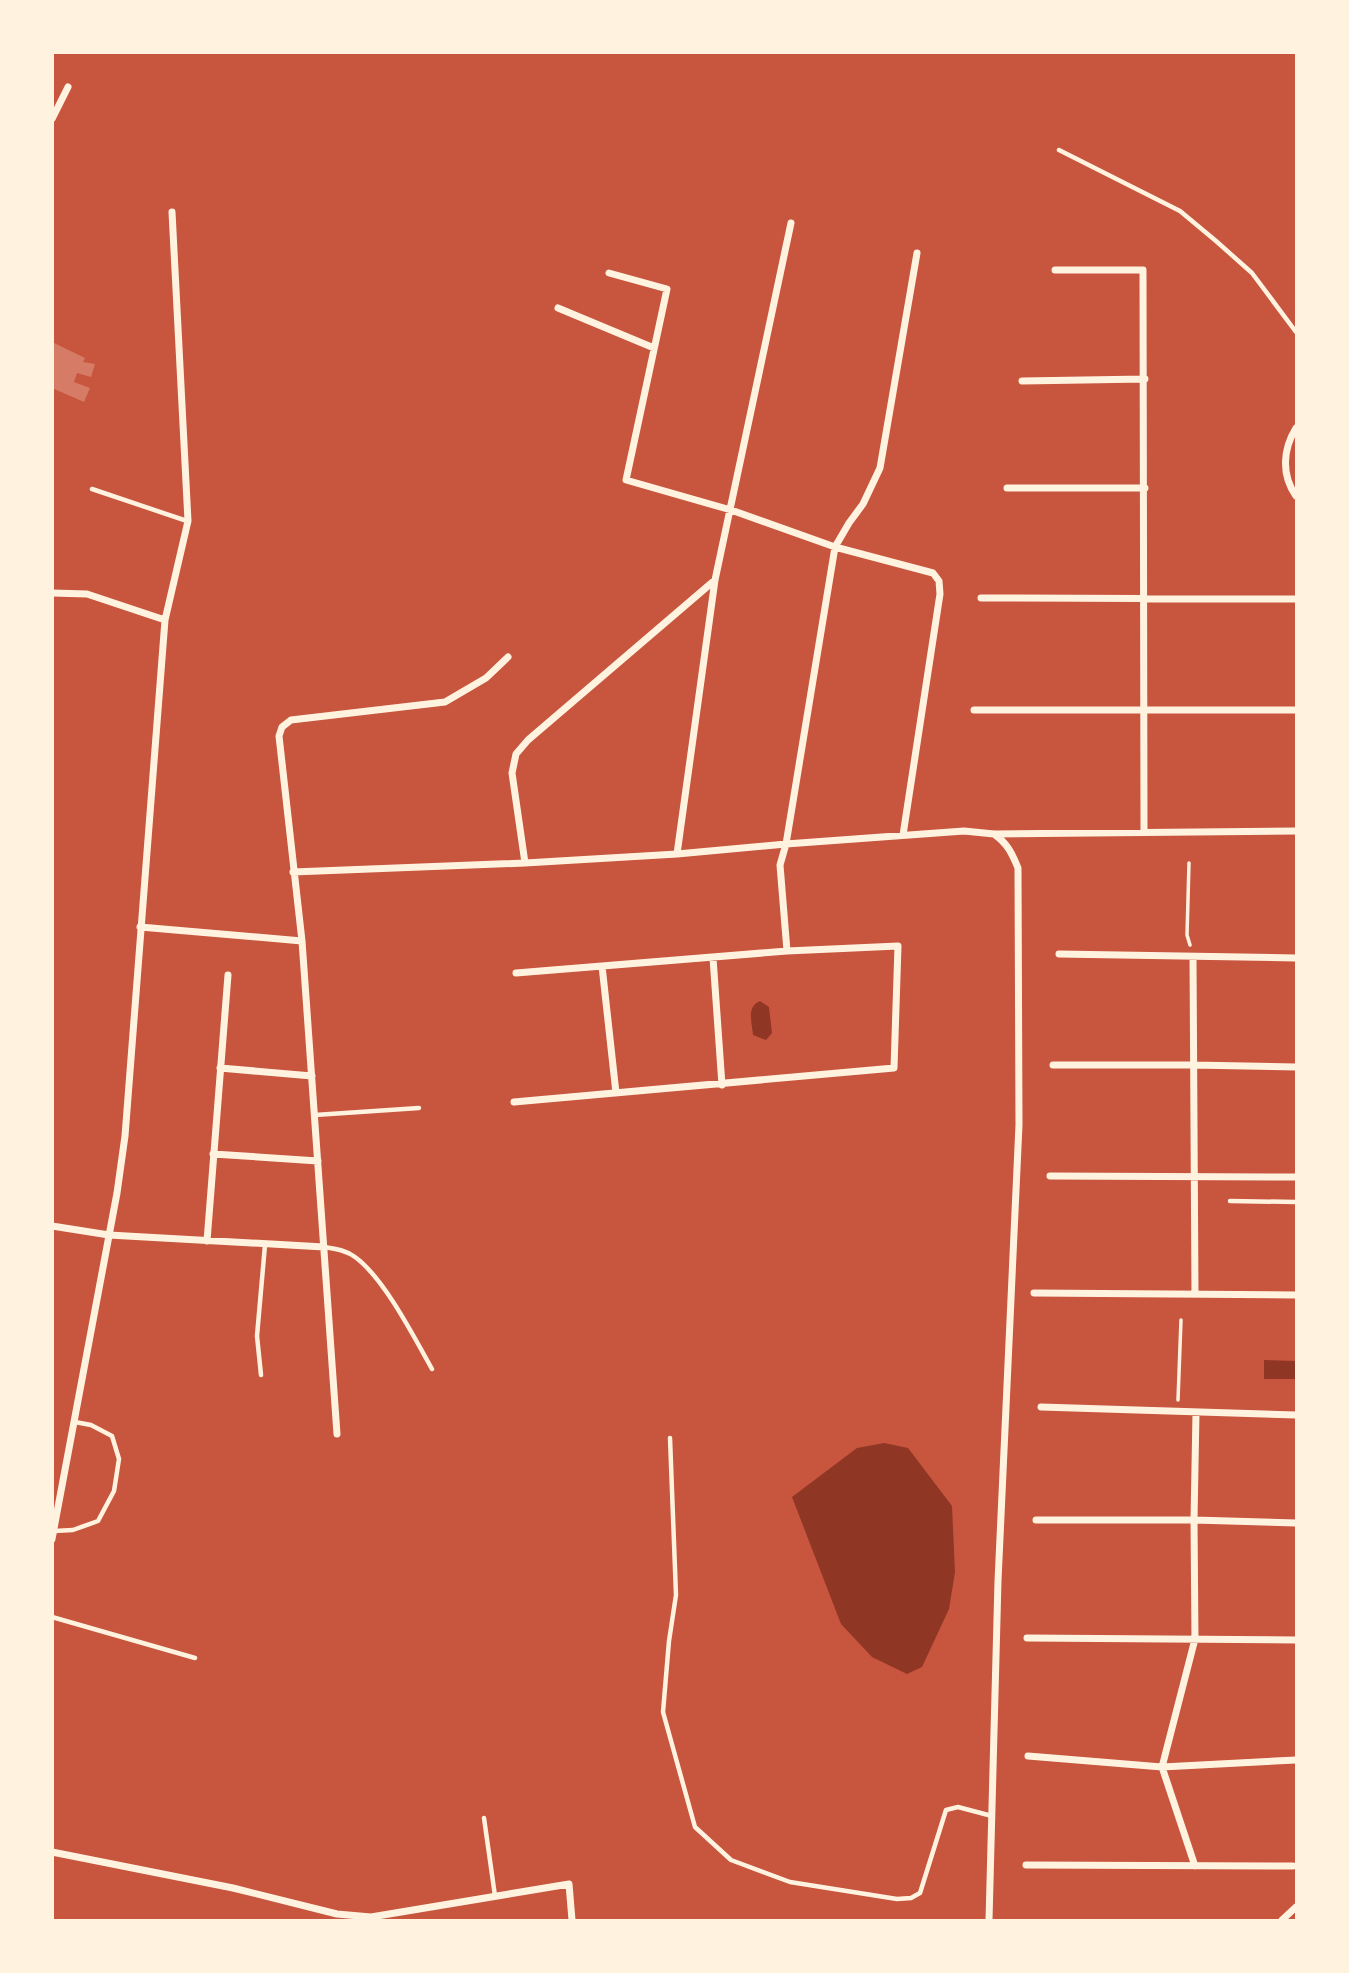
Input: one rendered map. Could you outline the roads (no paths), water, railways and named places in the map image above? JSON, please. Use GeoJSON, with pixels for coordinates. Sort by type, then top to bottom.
{"type":"FeatureCollection","features":[{"type":"Feature","properties":{"kind":"street"},"geometry":{"type":"LineString","coordinates":[[52,120],[68,87]]}},
{"type":"Feature","properties":{"kind":"street"},"geometry":{"type":"LineString","coordinates":[[53,1535],[117,1193],[125,1136],[165,620],[188,521],[172,212]]}},
{"type":"Feature","properties":{"kind":"street"},"geometry":{"type":"LineString","coordinates":[[677,854],[715,580],[792,223]]}},
{"type":"Feature","properties":{"kind":"street"},"geometry":{"type":"LineString","coordinates":[[787,951],[780,865],[786,844],[835,547],[863,505],[880,468],[917,253]]}},
{"type":"Feature","properties":{"kind":"street"},"geometry":{"type":"LineString","coordinates":[[1055,270],[1143,270],[1144,831]]}},
{"type":"Feature","properties":{"kind":"street"},"geometry":{"type":"LineString","coordinates":[[609,273],[667,289],[626,480],[731,510],[835,547],[933,573],[939,581],[940,594],[902,835]]}},
{"type":"Feature","properties":{"kind":"street"},"geometry":{"type":"LineString","coordinates":[[558,307],[654,348]]}},
{"type":"Feature","properties":{"kind":"street"},"geometry":{"type":"LineString","coordinates":[[1022,381],[1145,379]]}},
{"type":"Feature","properties":{"kind":"street"},"geometry":{"type":"LineString","coordinates":[[1297,428],[1289,441],[1285,464],[1290,487],[1297,496]]}},
{"type":"Feature","properties":{"kind":"street"},"geometry":{"type":"LineString","coordinates":[[1007,488],[1145,488]]}},
{"type":"Feature","properties":{"kind":"street"},"geometry":{"type":"LineString","coordinates":[[525,863],[512,773],[516,754],[528,740],[715,580]]}},
{"type":"Feature","properties":{"kind":"street"},"geometry":{"type":"LineString","coordinates":[[52,593],[87,594],[165,620]]}},
{"type":"Feature","properties":{"kind":"street"},"geometry":{"type":"LineString","coordinates":[[981,598],[1297,599]]}},
{"type":"Feature","properties":{"kind":"street"},"geometry":{"type":"LineString","coordinates":[[337,1434],[302,941],[279,736],[282,727],[291,720],[445,702],[486,678],[508,657]]}},
{"type":"Feature","properties":{"kind":"street"},"geometry":{"type":"LineString","coordinates":[[974,710],[1297,710]]}},
{"type":"Feature","properties":{"kind":"street"},"geometry":{"type":"LineString","coordinates":[[293,872],[677,854],[964,831],[994,834],[1297,831]]}},
{"type":"Feature","properties":{"kind":"street"},"geometry":{"type":"LineString","coordinates":[[989,1920],[998,1581],[1019,1125],[1018,868],[1005,843],[994,834]]}},
{"type":"Feature","properties":{"kind":"street"},"geometry":{"type":"LineString","coordinates":[[140,928],[302,941]]}},
{"type":"Feature","properties":{"kind":"street"},"geometry":{"type":"LineString","coordinates":[[514,1102],[894,1068],[898,946],[787,951],[516,973]]}},
{"type":"Feature","properties":{"kind":"street"},"geometry":{"type":"LineString","coordinates":[[1059,954],[1297,958]]}},
{"type":"Feature","properties":{"kind":"street"},"geometry":{"type":"LineString","coordinates":[[1194,957],[1195,1294]]}},
{"type":"Feature","properties":{"kind":"street"},"geometry":{"type":"LineString","coordinates":[[713,958],[722,1084]]}},
{"type":"Feature","properties":{"kind":"street"},"geometry":{"type":"LineString","coordinates":[[602,966],[616,1093]]}},
{"type":"Feature","properties":{"kind":"street"},"geometry":{"type":"LineString","coordinates":[[207,1241],[228,975]]}},
{"type":"Feature","properties":{"kind":"street"},"geometry":{"type":"LineString","coordinates":[[1053,1065],[1297,1067]]}},
{"type":"Feature","properties":{"kind":"street"},"geometry":{"type":"LineString","coordinates":[[220,1068],[312,1076]]}},
{"type":"Feature","properties":{"kind":"street"},"geometry":{"type":"LineString","coordinates":[[213,1154],[318,1161]]}},
{"type":"Feature","properties":{"kind":"street"},"geometry":{"type":"LineString","coordinates":[[1049,1176],[1297,1177]]}},
{"type":"Feature","properties":{"kind":"street"},"geometry":{"type":"LineString","coordinates":[[52,1226],[109,1235],[324,1247]]}},
{"type":"Feature","properties":{"kind":"street"},"geometry":{"type":"LineString","coordinates":[[1034,1293],[1297,1295]]}},
{"type":"Feature","properties":{"kind":"street"},"geometry":{"type":"LineString","coordinates":[[1041,1408],[1297,1415]]}},
{"type":"Feature","properties":{"kind":"street"},"geometry":{"type":"LineString","coordinates":[[1195,1866],[1162,1767],[1195,1639],[1196,1413]]}},
{"type":"Feature","properties":{"kind":"street"},"geometry":{"type":"LineString","coordinates":[[1036,1520],[1297,1522]]}},
{"type":"Feature","properties":{"kind":"street"},"geometry":{"type":"LineString","coordinates":[[1027,1638],[1297,1640]]}},
{"type":"Feature","properties":{"kind":"street"},"geometry":{"type":"LineString","coordinates":[[1028,1756],[1162,1767],[1297,1760]]}},
{"type":"Feature","properties":{"kind":"street"},"geometry":{"type":"LineString","coordinates":[[52,1852],[233,1888],[337,1914],[371,1917],[569,1884],[572,1920]]}},
{"type":"Feature","properties":{"kind":"street"},"geometry":{"type":"LineString","coordinates":[[1026,1865],[1293,1866]]}},
{"type":"Feature","properties":{"kind":"street"},"geometry":{"type":"LineString","coordinates":[[1282,1920],[1297,1907]]}},
{"type":"Feature","properties":{"kind":"lane"},"geometry":{"type":"LineString","coordinates":[[1059,150],[1180,211],[1252,273],[1297,332]]}},
{"type":"Feature","properties":{"kind":"lane"},"geometry":{"type":"LineString","coordinates":[[92,489],[188,521]]}},
{"type":"Feature","properties":{"kind":"lane"},"geometry":{"type":"LineString","coordinates":[[315,1115],[419,1108]]}},
{"type":"Feature","properties":{"kind":"lane"},"geometry":{"type":"LineString","coordinates":[[1230,1201],[1297,1202]]}},
{"type":"Feature","properties":{"kind":"lane"},"geometry":{"type":"LineString","coordinates":[[261,1375],[257,1336],[265,1244]]}},
{"type":"Feature","properties":{"kind":"lane"},"geometry":{"type":"LineString","coordinates":[[324,1247],[342,1250],[355,1256],[372,1273],[398,1310],[432,1369]]}},
{"type":"Feature","properties":{"kind":"lane"},"geometry":{"type":"LineString","coordinates":[[53,1535],[98,1521],[114,1490],[120,1459],[112,1436],[91,1425],[75,1422]]}},
{"type":"Feature","properties":{"kind":"lane"},"geometry":{"type":"LineString","coordinates":[[670,1438],[676,1595],[663,1713],[695,1827],[731,1860],[790,1882],[897,1899],[911,1898],[920,1893],[946,1810],[958,1807],[992,1816]]}},
{"type":"Feature","properties":{"kind":"lane"},"geometry":{"type":"LineString","coordinates":[[52,1617],[195,1658]]}},
{"type":"Feature","properties":{"kind":"lane"},"geometry":{"type":"LineString","coordinates":[[484,1818],[495,1896]]}}]}
